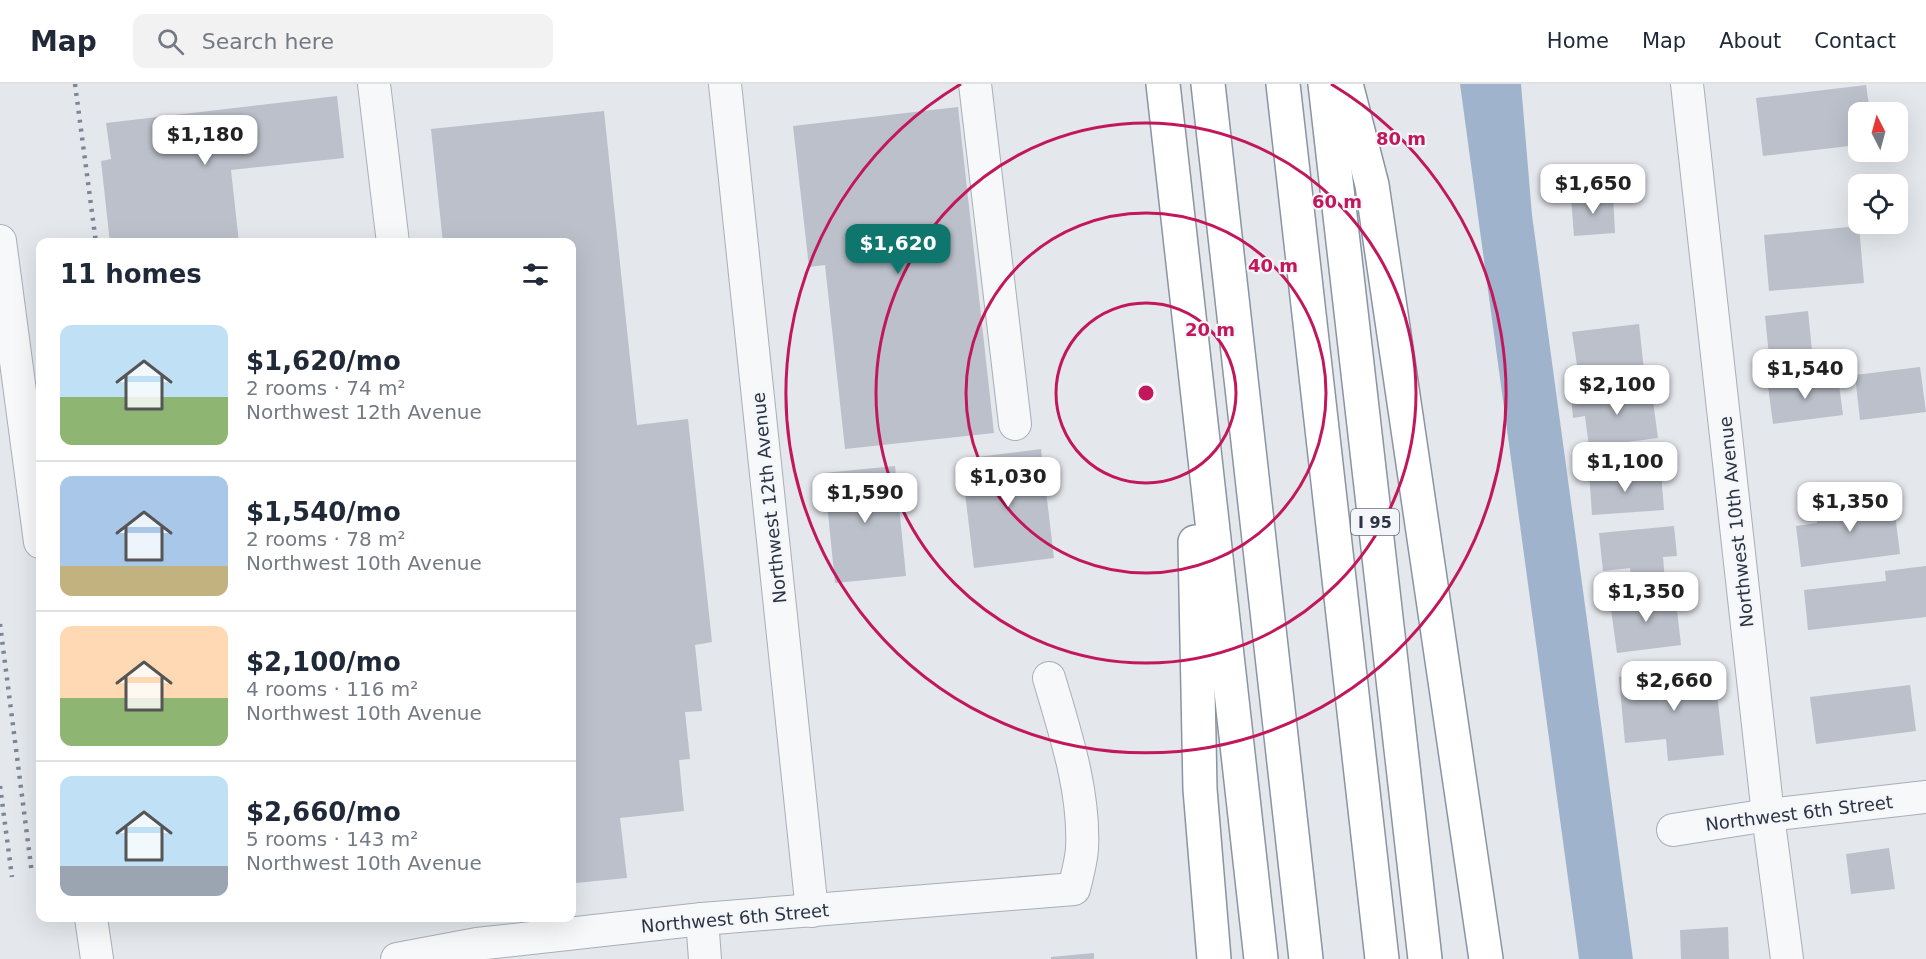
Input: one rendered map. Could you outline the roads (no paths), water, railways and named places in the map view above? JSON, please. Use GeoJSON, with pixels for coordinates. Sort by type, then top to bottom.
{"type":"FeatureCollection","features":[{"type":"Feature","properties":{"kind":"highway"},"geometry":{"type":"LineString","coordinates":[[1163,84],[1261,959]]}},
{"type":"Feature","properties":{"kind":"highway"},"geometry":{"type":"LineString","coordinates":[[1208,84],[1306,959]]}},
{"type":"Feature","properties":{"kind":"highway"},"geometry":{"type":"LineString","coordinates":[[1283,84],[1382,959]]}},
{"type":"Feature","properties":{"kind":"highway","name":"I 95"},"geometry":{"type":"LineString","coordinates":[[1325,84],[1425,959]]}},
{"type":"Feature","properties":{"kind":"highway"},"geometry":{"type":"LineString","coordinates":[[1346,84],[1372,185],[1486,959]]}},
{"type":"Feature","properties":{"kind":"highway"},"geometry":{"type":"LineString","coordinates":[[1191,336],[1200,789],[1214,959]]}},
{"type":"Feature","properties":{"kind":"street"},"geometry":{"type":"LineString","coordinates":[[374,84],[392,238]]}},
{"type":"Feature","properties":{"kind":"street","name":"Northwest 12th Avenue"},"geometry":{"type":"LineString","coordinates":[[725,84],[812,911]]}},
{"type":"Feature","properties":{"kind":"street"},"geometry":{"type":"LineString","coordinates":[[975,84],[1015,424]]}},
{"type":"Feature","properties":{"kind":"street","name":"Northwest 10th Avenue"},"geometry":{"type":"LineString","coordinates":[[1687,84],[1768,815],[1787,959]]}},
{"type":"Feature","properties":{"kind":"street"},"geometry":{"type":"LineString","coordinates":[[0,241],[36,512]]}},
{"type":"Feature","properties":{"kind":"street","name":"Northwest 6th Street"},"geometry":{"type":"LineString","coordinates":[[397,959],[476,931],[702,919],[1074,889],[1082,852],[1082,815],[1064,728],[1049,678]]}},
{"type":"Feature","properties":{"kind":"street","name":"Northwest 6th Street"},"geometry":{"type":"LineString","coordinates":[[1673,830],[1768,815],[1926,797]]}},
{"type":"Feature","properties":{"kind":"street"},"geometry":{"type":"LineString","coordinates":[[702,919],[705,959]]}},
{"type":"Feature","properties":{"kind":"street"},"geometry":{"type":"LineString","coordinates":[[92,922],[97,959]]}},
{"type":"Feature","properties":{"kind":"water"},"geometry":{"type":"Polygon","coordinates":[[[1460,84],[1521,84],[1532,215],[1633,959],[1579,959],[1460,84]]]}},
{"type":"Feature","properties":{"kind":"railway"},"geometry":{"type":"LineString","coordinates":[[75,84],[95,238]]}},
{"type":"Feature","properties":{"kind":"railway"},"geometry":{"type":"LineString","coordinates":[[0,624],[32,874]]}},
{"type":"Feature","properties":{"kind":"railway"},"geometry":{"type":"LineString","coordinates":[[0,786],[12,877]]}}]}
